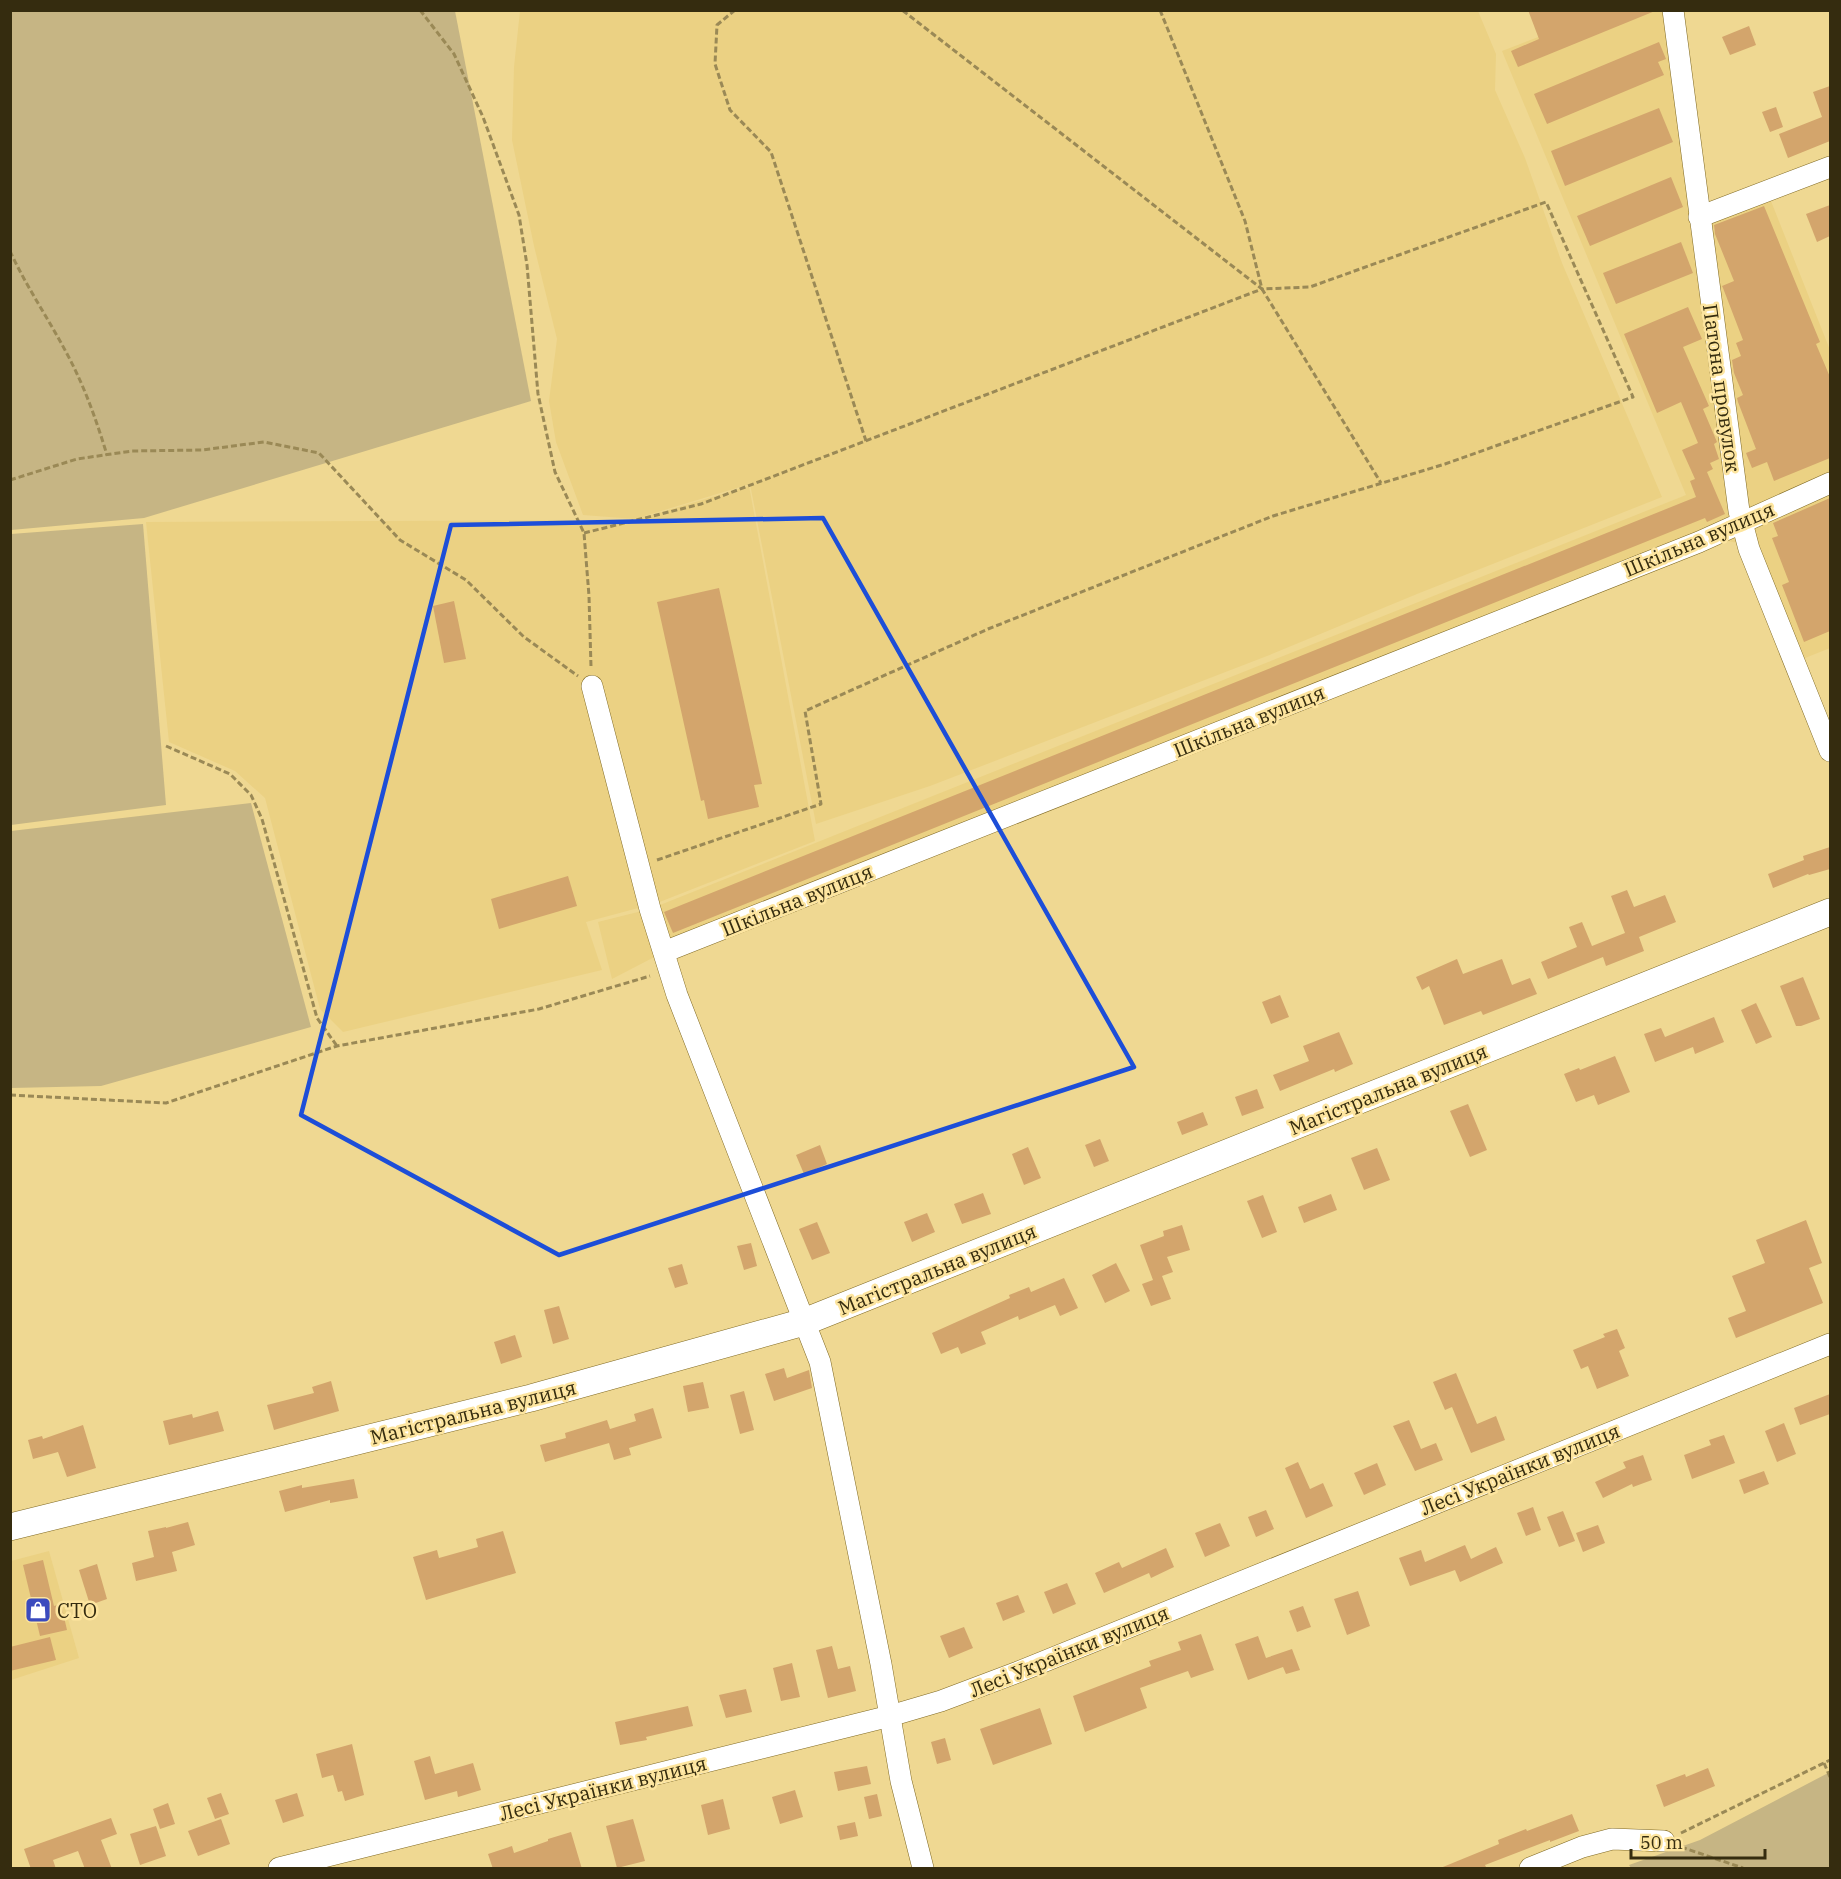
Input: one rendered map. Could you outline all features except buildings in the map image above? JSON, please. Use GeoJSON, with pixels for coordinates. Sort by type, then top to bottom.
{"type":"FeatureCollection","features":[{"type":"Feature","properties":{"kind":"main road","name":"Магістральна вулиця"},"geometry":{"type":"LineString","coordinates":[[10,1527],[521,1401],[804,1322],[1830,912]]}},
{"type":"Feature","properties":{"kind":"street","name":"Патона провулок"},"geometry":{"type":"LineString","coordinates":[[1673,10],[1699,217],[1742,523],[1749,549],[1830,751]]}},
{"type":"Feature","properties":{"kind":"street"},"geometry":{"type":"LineString","coordinates":[[1699,217],[1830,167]]}},
{"type":"Feature","properties":{"kind":"street","name":"Шкільна вулиця"},"geometry":{"type":"LineString","coordinates":[[667,961],[1699,542],[1830,483]]}},
{"type":"Feature","properties":{"kind":"street"},"geometry":{"type":"LineString","coordinates":[[592,686],[650,909],[691,1034],[804,1322],[823,1377],[877,1642],[901,1781],[922,1869]]}},
{"type":"Feature","properties":{"kind":"street","name":"Лесі Українки вулиця"},"geometry":{"type":"LineString","coordinates":[[279,1869],[890,1716],[950,1698],[1830,1344]]}},
{"type":"Feature","properties":{"kind":"street"},"geometry":{"type":"LineString","coordinates":[[1530,1869],[1582,1847],[1611,1839],[1664,1841]]}},
{"type":"Feature","properties":{"kind":"path"},"geometry":{"type":"LineString","coordinates":[[420,10],[454,54],[483,117],[519,215],[527,265],[538,394],[555,472],[584,533],[592,686]]}},
{"type":"Feature","properties":{"kind":"path"},"geometry":{"type":"LineString","coordinates":[[735,10],[717,25],[716,64],[724,92],[730,110],[771,152],[866,441]]}},
{"type":"Feature","properties":{"kind":"path"},"geometry":{"type":"LineString","coordinates":[[902,10],[1262,289]]}},
{"type":"Feature","properties":{"kind":"path"},"geometry":{"type":"LineString","coordinates":[[1160,10],[1245,221],[1262,289],[1381,483]]}},
{"type":"Feature","properties":{"kind":"path"},"geometry":{"type":"LineString","coordinates":[[584,533],[701,504],[1262,289],[1310,287],[1546,202],[1633,397],[1445,464],[1273,516],[988,629],[805,711],[821,804],[639,866]]}},
{"type":"Feature","properties":{"kind":"path"},"geometry":{"type":"LineString","coordinates":[[10,250],[20,274],[67,353],[92,408],[107,455]]}},
{"type":"Feature","properties":{"kind":"path"},"geometry":{"type":"LineString","coordinates":[[10,480],[77,459],[132,451],[202,450],[264,441],[319,453],[400,540],[466,580],[524,637],[592,686]]}},
{"type":"Feature","properties":{"kind":"path"},"geometry":{"type":"LineString","coordinates":[[166,746],[230,774],[251,795],[262,819],[317,1018],[336,1046]]}},
{"type":"Feature","properties":{"kind":"path"},"geometry":{"type":"LineString","coordinates":[[10,1095],[166,1103],[336,1046],[539,1010],[667,961]]}},
{"type":"Feature","properties":{"kind":"path"},"geometry":{"type":"LineString","coordinates":[[1664,1841],[1830,1760]]}},
{"type":"Feature","properties":{"kind":"path"},"geometry":{"type":"LineString","coordinates":[[1824,1763],[1830,1777]]}},
{"type":"Feature","properties":{"kind":"path"},"geometry":{"type":"LineString","coordinates":[[1664,1841],[1743,1869]]}},
{"type":"Feature","properties":{"kind":"highlighted area"},"geometry":{"type":"Polygon","coordinates":[[[823,518],[1134,1067],[559,1255],[301,1115],[451,525],[823,518]]]}},
{"type":"Feature","properties":{"kind":"shaded area"},"geometry":{"type":"Polygon","coordinates":[[[11,10],[455,11],[531,401],[144,518],[11,530],[11,10]]]}},
{"type":"Feature","properties":{"kind":"shaded area"},"geometry":{"type":"Polygon","coordinates":[[[520,11],[1478,11],[1496,54],[1495,90],[1525,158],[1562,263],[1662,497],[1267,656],[930,786],[816,824],[750,484],[635,519],[583,515],[556,442],[549,401],[557,339],[534,246],[512,140],[514,67],[520,11]]]}},
{"type":"Feature","properties":{"kind":"shaded area"},"geometry":{"type":"Polygon","coordinates":[[[1605,11],[1663,11],[1699,217],[1767,191],[1830,350],[1830,648],[1795,662],[1737,543],[1724,540],[664,952],[612,979],[598,922],[650,909],[1686,495],[1502,51],[1605,11]]]}},
{"type":"Feature","properties":{"kind":"shaded area"},"geometry":{"type":"Polygon","coordinates":[[[749,486],[815,841],[657,903],[586,922],[602,970],[343,1032],[320,1009],[265,798],[235,771],[169,742],[146,522],[635,520],[749,486]]]}},
{"type":"Feature","properties":{"kind":"shaded area"},"geometry":{"type":"Polygon","coordinates":[[[143,524],[166,805],[11,825],[11,534],[143,524]]]}},
{"type":"Feature","properties":{"kind":"shaded area"},"geometry":{"type":"Polygon","coordinates":[[[251,803],[311,1027],[101,1086],[11,1088],[11,831],[251,803]]]}},
{"type":"Feature","properties":{"kind":"shaded area","name":"СТО"},"geometry":{"type":"Polygon","coordinates":[[[49,1551],[79,1658],[11,1680],[11,1561],[49,1551]]]}},
{"type":"Feature","properties":{"kind":"shaded area"},"geometry":{"type":"Polygon","coordinates":[[[1830,1772],[1830,1868],[1631,1868],[1629,1865],[1700,1840],[1830,1772]]]}},
{"type":"Feature","properties":{"kind":"place","name":"СТО"},"geometry":{"type":"Point","coordinates":[38,1610]}}]}
